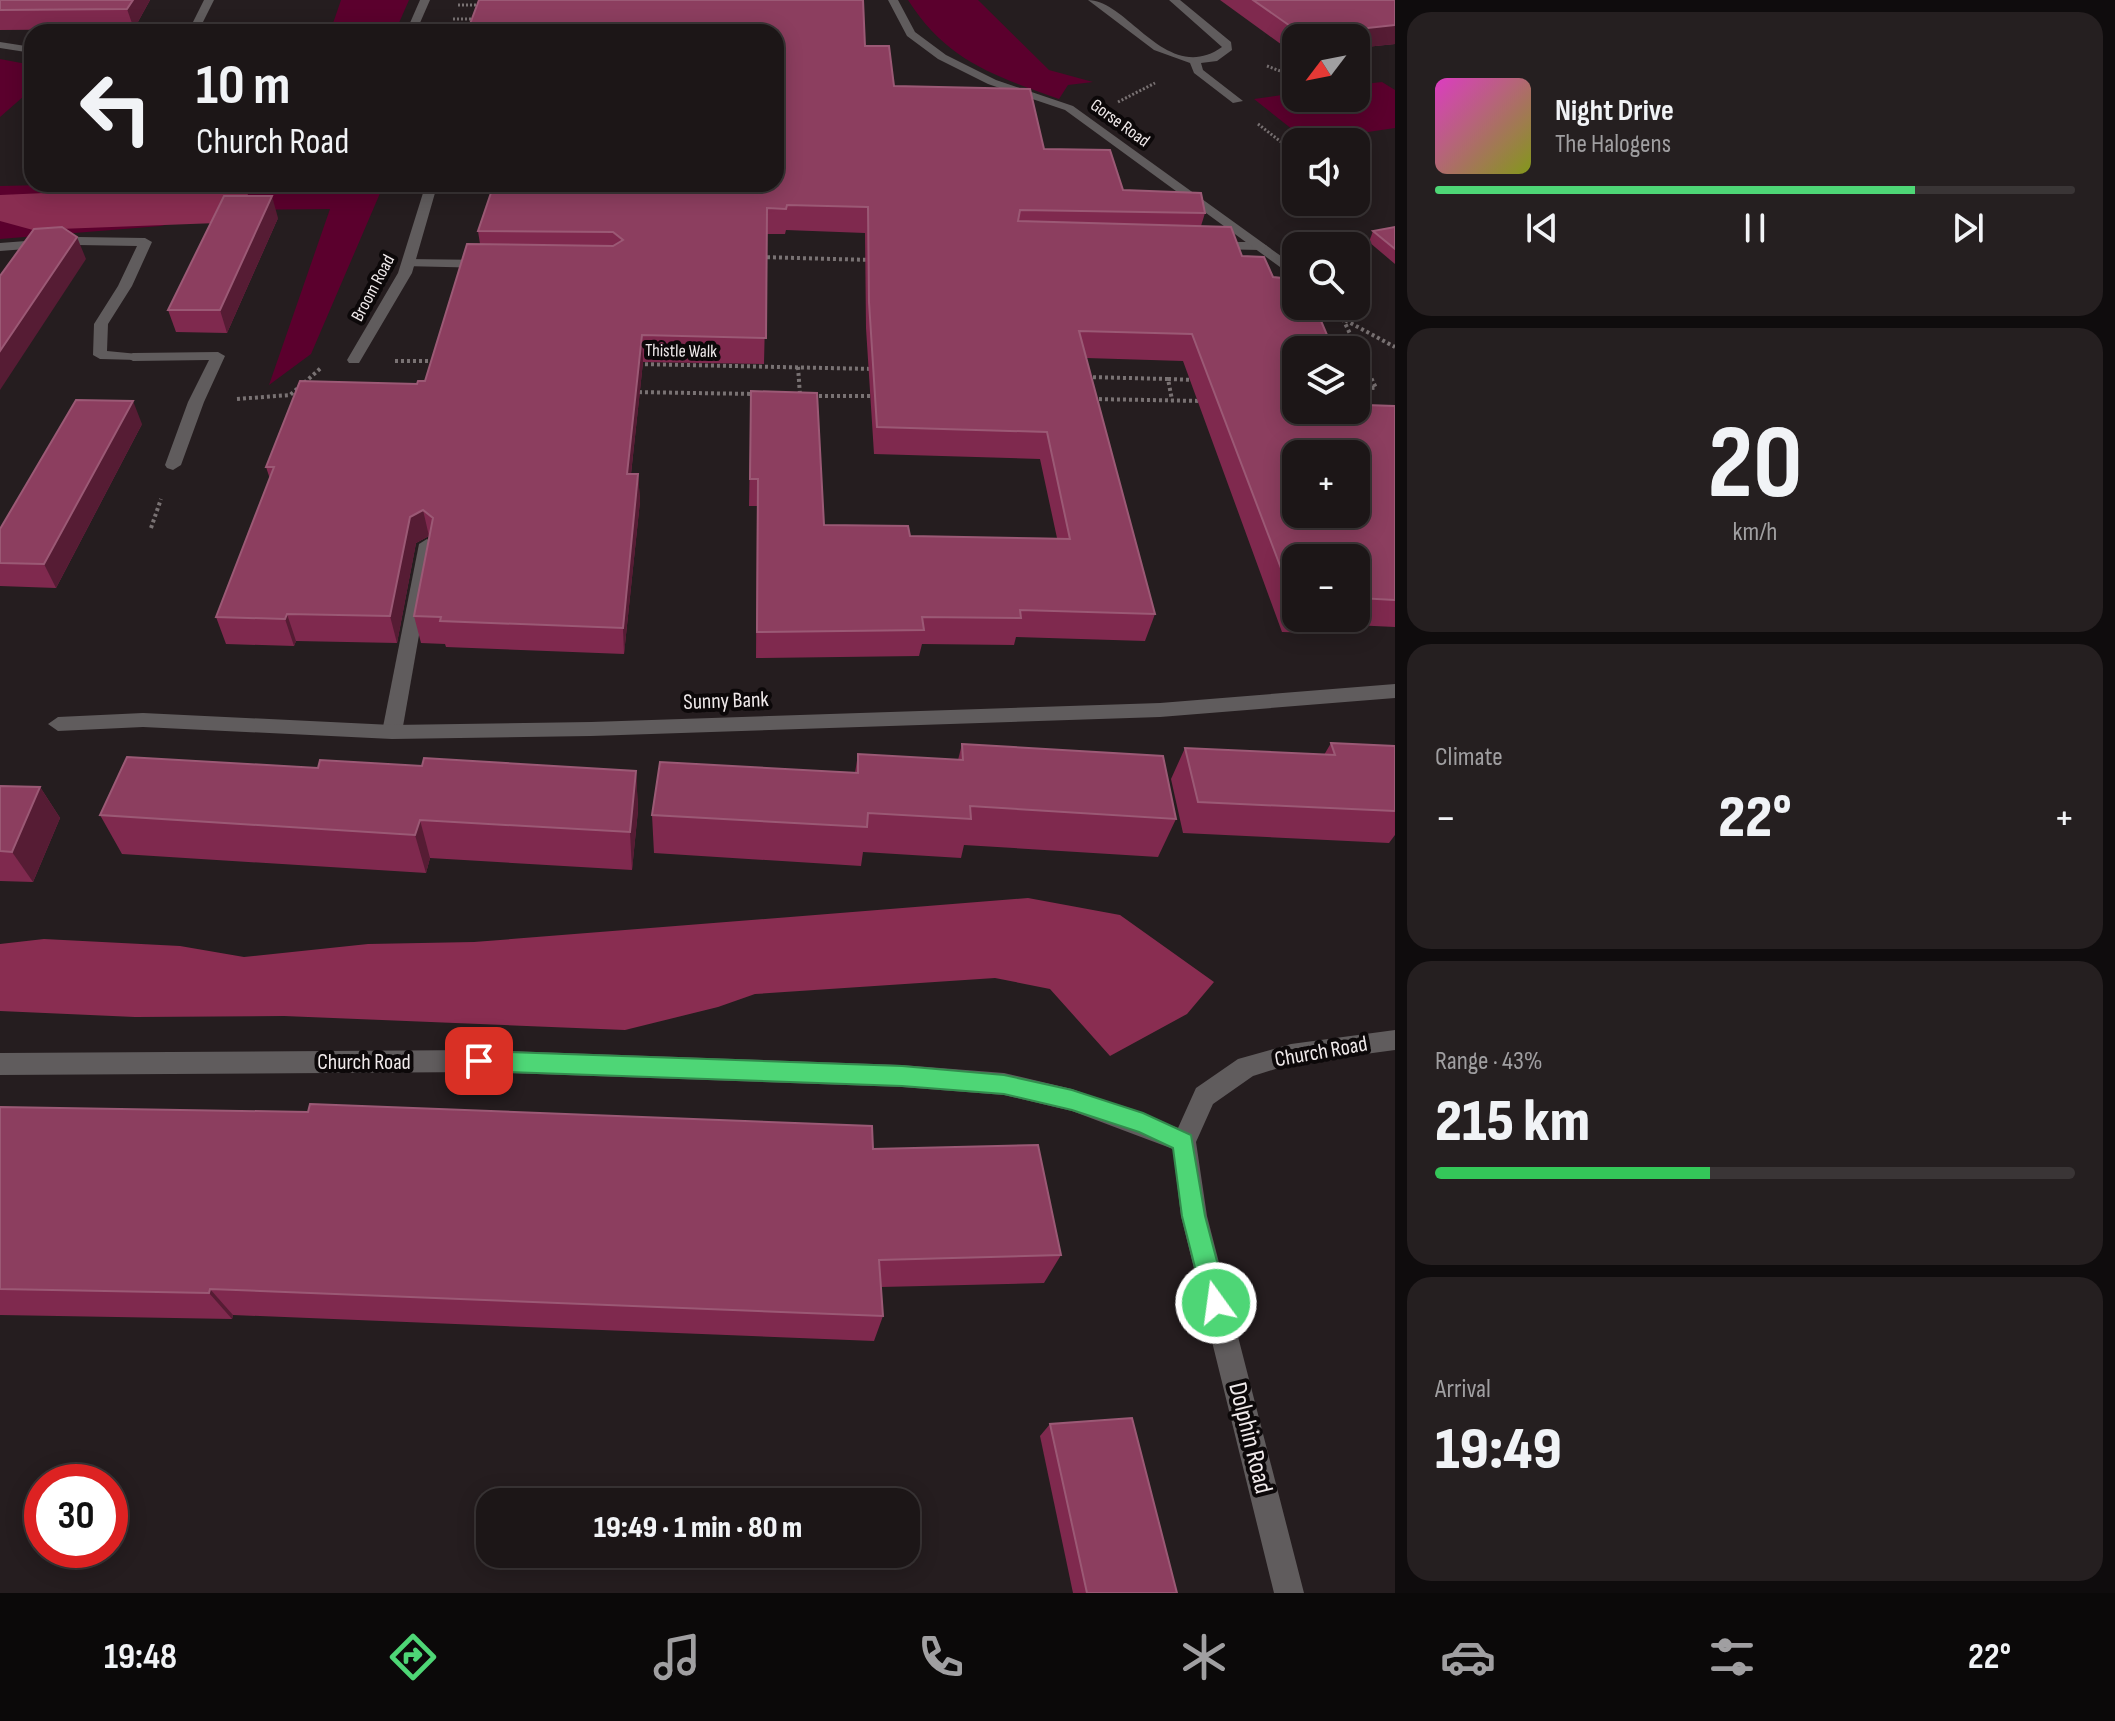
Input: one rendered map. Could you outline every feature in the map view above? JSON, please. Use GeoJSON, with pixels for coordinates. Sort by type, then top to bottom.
{"type":"FeatureCollection","features":[{"type":"Feature","properties":{"kind":"street"},"geometry":{"type":"LineString","coordinates":[[197,24],[209,0]]}},
{"type":"Feature","properties":{"kind":"street","name":"Gorse Road"},"geometry":{"type":"LineString","coordinates":[[893,0],[911,34],[942,57],[992,82],[1069,108],[1282,262]]}},
{"type":"Feature","properties":{"kind":"street"},"geometry":{"type":"LineString","coordinates":[[1093,0],[1152,47],[1189,59],[1212,57],[1228,48],[1217,34],[1174,0]]}},
{"type":"Feature","properties":{"kind":"street"},"geometry":{"type":"LineString","coordinates":[[414,24],[424,2]]}},
{"type":"Feature","properties":{"kind":"street"},"geometry":{"type":"LineString","coordinates":[[0,45],[24,49]]}},
{"type":"Feature","properties":{"kind":"street"},"geometry":{"type":"LineString","coordinates":[[1189,59],[1198,71],[1237,101]]}},
{"type":"Feature","properties":{"kind":"street","name":"Broom Road"},"geometry":{"type":"LineString","coordinates":[[354,360],[405,273],[429,192]]}},
{"type":"Feature","properties":{"kind":"street"},"geometry":{"type":"LineString","coordinates":[[0,247],[78,241],[145,242],[125,286],[101,324],[100,355],[218,356],[196,402],[173,465]]}},
{"type":"Feature","properties":{"kind":"street"},"geometry":{"type":"LineString","coordinates":[[1196,245],[1260,246]]}},
{"type":"Feature","properties":{"kind":"street"},"geometry":{"type":"LineString","coordinates":[[408,263],[503,264]]}},
{"type":"Feature","properties":{"kind":"street"},"geometry":{"type":"LineString","coordinates":[[392,732],[427,544]]}},
{"type":"Feature","properties":{"kind":"street","name":"Sunny Bank"},"geometry":{"type":"LineString","coordinates":[[58,724],[143,720],[392,732],[591,729],[1160,710],[1395,691]]}},
{"type":"Feature","properties":{"kind":"street","name":"Church Road"},"geometry":{"type":"LineString","coordinates":[[0,1064],[479,1061],[902,1076],[1004,1084],[1072,1100],[1143,1124],[1184,1142],[1204,1096],[1246,1067],[1291,1054],[1395,1040]]}},
{"type":"Feature","properties":{"kind":"street","name":"Dolphin Road"},"geometry":{"type":"LineString","coordinates":[[1184,1142],[1194,1216],[1289,1593]]}},
{"type":"Feature","properties":{"kind":"path"},"geometry":{"type":"LineString","coordinates":[[424,2],[487,5]]}},
{"type":"Feature","properties":{"kind":"path"},"geometry":{"type":"LineString","coordinates":[[416,18],[474,19]]}},
{"type":"Feature","properties":{"kind":"path"},"geometry":{"type":"LineString","coordinates":[[1115,104],[1179,72],[1189,59]]}},
{"type":"Feature","properties":{"kind":"path"},"geometry":{"type":"LineString","coordinates":[[1267,66],[1282,72]]}},
{"type":"Feature","properties":{"kind":"path"},"geometry":{"type":"LineString","coordinates":[[758,257],[880,260]]}},
{"type":"Feature","properties":{"kind":"path"},"geometry":{"type":"LineString","coordinates":[[1345,320],[1395,347]]}},
{"type":"Feature","properties":{"kind":"path"},"geometry":{"type":"LineString","coordinates":[[290,395],[332,358],[449,361]]}},
{"type":"Feature","properties":{"kind":"path","name":"Thistle Walk"},"geometry":{"type":"LineString","coordinates":[[639,364],[875,369]]}},
{"type":"Feature","properties":{"kind":"path"},"geometry":{"type":"LineString","coordinates":[[798,367],[800,395],[878,396]]}},
{"type":"Feature","properties":{"kind":"path"},"geometry":{"type":"LineString","coordinates":[[1075,376],[1196,380]]}},
{"type":"Feature","properties":{"kind":"path"},"geometry":{"type":"LineString","coordinates":[[1168,379],[1172,400]]}},
{"type":"Feature","properties":{"kind":"path"},"geometry":{"type":"LineString","coordinates":[[196,402],[290,395],[315,386]]}},
{"type":"Feature","properties":{"kind":"path","name":"Thistle Walk"},"geometry":{"type":"LineString","coordinates":[[628,392],[769,395]]}},
{"type":"Feature","properties":{"kind":"path"},"geometry":{"type":"LineString","coordinates":[[1079,399],[1203,401]]}},
{"type":"Feature","properties":{"kind":"shaded area"},"geometry":{"type":"Polygon","coordinates":[[[341,0],[409,0],[398,24],[333,24],[341,0]]]}},
{"type":"Feature","properties":{"kind":"shaded area"},"geometry":{"type":"Polygon","coordinates":[[[908,0],[978,0],[1049,70],[1093,82],[1068,85],[1059,99],[1013,82],[956,52],[923,21],[908,0]]]}},
{"type":"Feature","properties":{"kind":"shaded area"},"geometry":{"type":"Polygon","coordinates":[[[0,59],[24,64],[24,96],[0,117],[0,59]]]}},
{"type":"Feature","properties":{"kind":"shaded area"},"geometry":{"type":"Polygon","coordinates":[[[1382,82],[1395,90],[1395,128],[1370,132],[1370,128],[1291,128],[1254,99],[1282,95],[1282,112],[1370,112],[1370,83],[1382,82]]]}},
{"type":"Feature","properties":{"kind":"shaded area"},"geometry":{"type":"Polygon","coordinates":[[[24,185],[24,192],[381,192],[311,354],[269,385],[330,209],[225,210],[161,226],[0,239],[0,186],[24,185]]]}},
{"type":"Feature","properties":{"kind":"shaded area"},"geometry":{"type":"Polygon","coordinates":[[[247,192],[250,201],[217,223],[33,230],[0,221],[0,195],[247,192]]]}},
{"type":"Feature","properties":{"kind":"shaded area"},"geometry":{"type":"Polygon","coordinates":[[[1028,898],[1120,915],[1214,982],[1187,1014],[1110,1056],[1050,989],[995,978],[755,994],[718,1007],[625,1030],[284,1016],[135,1017],[0,1011],[0,944],[44,939],[180,946],[244,957],[368,944],[474,942],[1028,898]]]}},
{"type":"Feature","properties":{"kind":"building"},"geometry":{"type":"Polygon","coordinates":[[[0,0],[133,0],[127,9],[0,10],[0,0]]]}},
{"type":"Feature","properties":{"kind":"building"},"geometry":{"type":"Polygon","coordinates":[[[479,0],[863,0],[865,46],[889,46],[894,86],[1030,89],[1044,149],[1110,150],[1123,190],[1201,193],[1205,213],[1020,210],[1018,221],[1231,227],[1242,256],[1264,257],[1273,277],[1282,278],[1282,320],[1321,320],[1327,335],[1337,336],[1282,336],[1282,424],[1370,424],[1370,405],[1395,406],[1395,600],[1370,599],[1370,544],[1282,544],[1282,571],[1192,334],[1079,331],[1155,614],[1020,610],[1021,618],[922,617],[924,630],[757,632],[758,479],[750,479],[751,391],[817,393],[824,525],[908,526],[910,536],[1070,539],[1047,432],[877,427],[869,302],[868,207],[787,205],[786,209],[767,208],[766,338],[642,335],[627,474],[638,474],[623,628],[440,621],[441,617],[414,616],[433,518],[423,510],[410,517],[390,616],[287,614],[285,619],[216,617],[274,467],[266,467],[300,381],[417,384],[418,381],[425,381],[467,244],[613,246],[623,240],[613,232],[478,231],[491,192],[784,192],[784,24],[470,24],[479,0]]]}},
{"type":"Feature","properties":{"kind":"building"},"geometry":{"type":"Polygon","coordinates":[[[1253,0],[1395,0],[1395,25],[1370,28],[1370,24],[1287,24],[1253,0]]]}},
{"type":"Feature","properties":{"kind":"building"},"geometry":{"type":"Polygon","coordinates":[[[224,196],[272,196],[220,310],[168,310],[224,196]]]}},
{"type":"Feature","properties":{"kind":"building"},"geometry":{"type":"Polygon","coordinates":[[[62,227],[77,237],[0,351],[0,276],[34,229],[62,227]]]}},
{"type":"Feature","properties":{"kind":"building"},"geometry":{"type":"Polygon","coordinates":[[[1395,227],[1395,249],[1373,231],[1395,227]]]}},
{"type":"Feature","properties":{"kind":"building"},"geometry":{"type":"Polygon","coordinates":[[[76,400],[133,401],[44,564],[0,563],[0,529],[76,400]]]}},
{"type":"Feature","properties":{"kind":"building"},"geometry":{"type":"Polygon","coordinates":[[[1331,743],[1395,746],[1395,811],[1198,802],[1185,748],[1335,755],[1331,743]]]}},
{"type":"Feature","properties":{"kind":"building"},"geometry":{"type":"Polygon","coordinates":[[[962,744],[1163,756],[1176,819],[970,806],[971,819],[868,813],[867,827],[652,815],[660,762],[858,773],[858,754],[963,760],[962,744]]]}},
{"type":"Feature","properties":{"kind":"building"},"geometry":{"type":"Polygon","coordinates":[[[127,757],[318,768],[320,760],[422,766],[424,758],[636,771],[630,832],[420,820],[415,835],[100,815],[127,757]]]}},
{"type":"Feature","properties":{"kind":"building"},"geometry":{"type":"Polygon","coordinates":[[[0,786],[40,787],[12,852],[0,851],[0,786]]]}},
{"type":"Feature","properties":{"kind":"building"},"geometry":{"type":"Polygon","coordinates":[[[310,1104],[872,1126],[873,1149],[1038,1145],[1061,1255],[879,1260],[883,1316],[210,1289],[209,1293],[0,1289],[0,1107],[308,1112],[310,1104]]]}},
{"type":"Feature","properties":{"kind":"building"},"geometry":{"type":"Polygon","coordinates":[[[1132,1418],[1177,1593],[1087,1593],[1050,1424],[1132,1418]]]}},
{"type":"Feature","properties":{"kind":"route"},"geometry":{"type":"LineString","coordinates":[[479,1061],[902,1076],[1004,1084],[1072,1100],[1143,1124],[1184,1142],[1194,1216],[1216,1303]]}}]}
